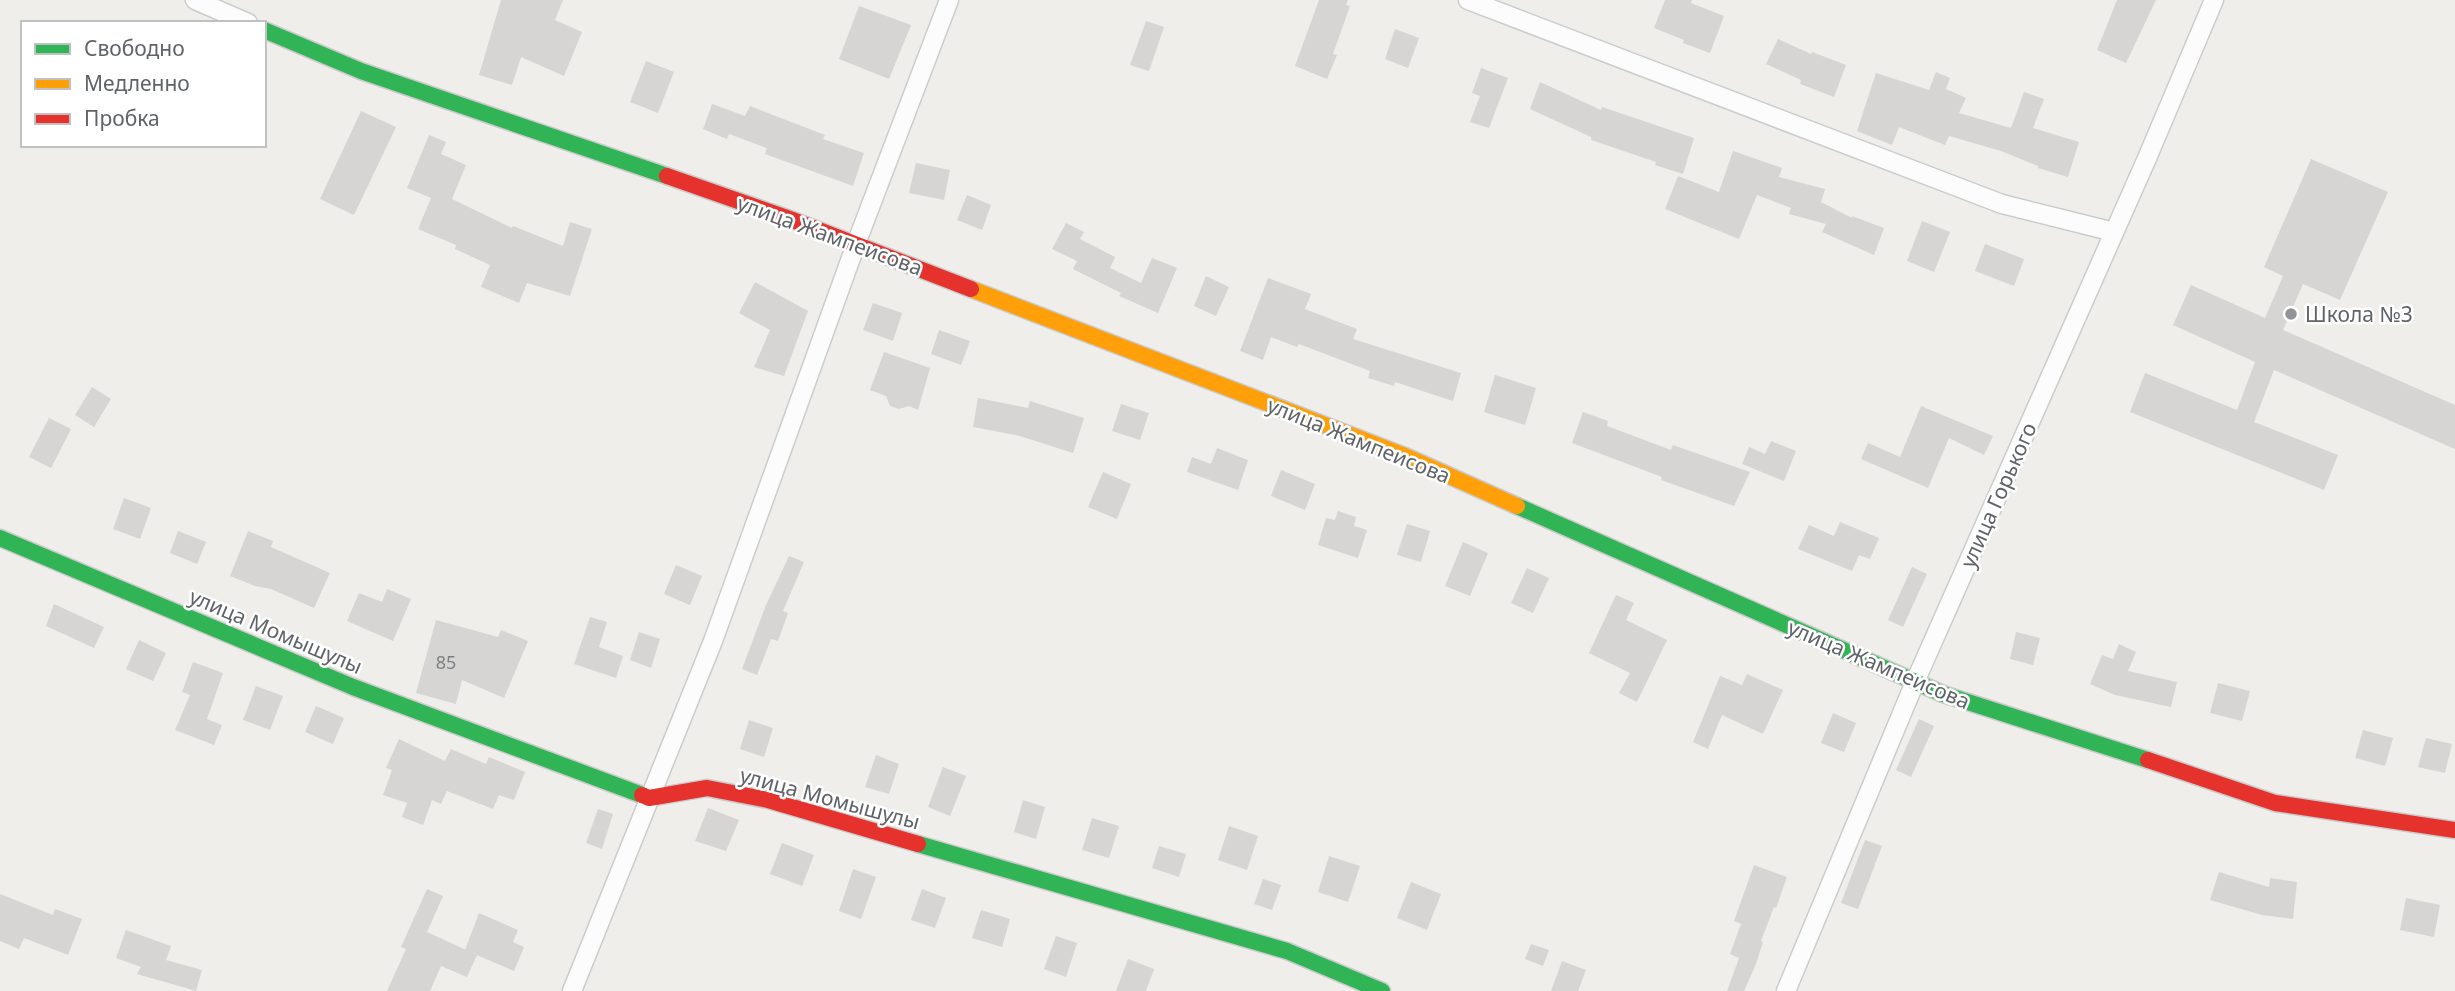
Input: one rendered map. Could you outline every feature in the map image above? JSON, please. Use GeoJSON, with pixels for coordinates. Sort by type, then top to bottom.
{"type":"FeatureCollection","features":[{"type":"Feature","properties":{"kind":"street"},"geometry":{"type":"LineString","coordinates":[[195,0],[243,21]]}},
{"type":"Feature","properties":{"kind":"street"},"geometry":{"type":"LineString","coordinates":[[572,991],[712,641],[856,244],[949,0]]}},
{"type":"Feature","properties":{"kind":"street"},"geometry":{"type":"LineString","coordinates":[[1468,0],[2002,204],[2114,232]]}},
{"type":"Feature","properties":{"kind":"street","name":"улица Горького"},"geometry":{"type":"LineString","coordinates":[[1786,991],[1915,682],[2214,0]]}},
{"type":"Feature","properties":{"kind":"street","name":"улица Жампеисова"},"geometry":{"type":"LineString","coordinates":[[266,31],[360,71],[790,219],[1405,456],[1943,694],[2275,803],[2455,830]]}},
{"type":"Feature","properties":{"kind":"street","name":"улица Момышулы"},"geometry":{"type":"LineString","coordinates":[[0,538],[353,687],[649,798],[706,788],[768,800],[1287,951],[1382,991]]}},
{"type":"Feature","properties":{"kind":"building"},"geometry":{"type":"Polygon","coordinates":[[[501,0],[563,0],[555,20],[582,32],[564,76],[521,57],[512,85],[479,75],[501,0]]]}},
{"type":"Feature","properties":{"kind":"building"},"geometry":{"type":"Polygon","coordinates":[[[1319,0],[1348,0],[1346,5],[1350,6],[1333,54],[1337,55],[1327,79],[1295,66],[1319,0]]]}},
{"type":"Feature","properties":{"kind":"building"},"geometry":{"type":"Polygon","coordinates":[[[1665,0],[1692,0],[1691,3],[1724,16],[1710,53],[1654,28],[1665,0]]]}},
{"type":"Feature","properties":{"kind":"building"},"geometry":{"type":"Polygon","coordinates":[[[2117,0],[2156,0],[2126,63],[2097,50],[2117,0]]]}},
{"type":"Feature","properties":{"kind":"building"},"geometry":{"type":"Polygon","coordinates":[[[859,6],[911,25],[889,79],[839,59],[859,6]]]}},
{"type":"Feature","properties":{"kind":"building"},"geometry":{"type":"Polygon","coordinates":[[[1146,21],[1164,27],[1149,71],[1130,65],[1146,21]]]}},
{"type":"Feature","properties":{"kind":"building"},"geometry":{"type":"Polygon","coordinates":[[[1395,29],[1419,38],[1408,68],[1385,59],[1395,29]]]}},
{"type":"Feature","properties":{"kind":"building"},"geometry":{"type":"Polygon","coordinates":[[[1778,39],[1811,54],[1812,52],[1846,65],[1834,97],[1800,84],[1801,80],[1766,64],[1778,39]]]}},
{"type":"Feature","properties":{"kind":"building"},"geometry":{"type":"Polygon","coordinates":[[[646,61],[674,72],[658,113],[630,102],[646,61]]]}},
{"type":"Feature","properties":{"kind":"building"},"geometry":{"type":"Polygon","coordinates":[[[1481,68],[1508,78],[1489,128],[1470,122],[1480,96],[1472,93],[1481,68]]]}},
{"type":"Feature","properties":{"kind":"building"},"geometry":{"type":"Polygon","coordinates":[[[1936,72],[1950,78],[1946,89],[1966,98],[1959,113],[2011,128],[2024,92],[2044,99],[2033,128],[2079,142],[2068,177],[2038,168],[2001,151],[1949,136],[1945,145],[1899,127],[1892,145],[1857,131],[1876,73],[1929,90],[1936,72]]]}},
{"type":"Feature","properties":{"kind":"building"},"geometry":{"type":"Polygon","coordinates":[[[1540,82],[1601,110],[1602,107],[1694,138],[1683,174],[1591,140],[1591,137],[1530,109],[1540,82]]]}},
{"type":"Feature","properties":{"kind":"building"},"geometry":{"type":"Polygon","coordinates":[[[712,104],[745,116],[750,106],[825,135],[823,139],[864,153],[853,186],[765,154],[767,148],[729,134],[727,139],[703,129],[712,104]]]}},
{"type":"Feature","properties":{"kind":"building"},"geometry":{"type":"Polygon","coordinates":[[[361,111],[396,127],[354,215],[320,199],[361,111]]]}},
{"type":"Feature","properties":{"kind":"building"},"geometry":{"type":"Polygon","coordinates":[[[429,135],[446,142],[441,154],[466,165],[452,199],[512,228],[513,226],[563,246],[570,222],[592,229],[570,296],[527,283],[519,303],[481,287],[490,265],[455,249],[456,245],[418,229],[431,198],[407,188],[429,135]]]}},
{"type":"Feature","properties":{"kind":"building"},"geometry":{"type":"Polygon","coordinates":[[[1733,151],[1782,168],[1779,177],[1825,189],[1821,202],[1852,218],[1884,228],[1874,255],[1822,232],[1826,224],[1789,214],[1791,208],[1757,195],[1739,239],[1665,209],[1678,176],[1719,192],[1733,151]]]}},
{"type":"Feature","properties":{"kind":"building"},"geometry":{"type":"Polygon","coordinates":[[[2311,159],[2388,192],[2340,300],[2303,284],[2283,330],[2455,405],[2455,449],[2274,370],[2254,422],[2338,455],[2324,490],[2130,412],[2145,373],[2237,410],[2255,362],[2173,325],[2191,285],[2265,318],[2283,276],[2264,267],[2311,159]]]}},
{"type":"Feature","properties":{"kind":"building"},"geometry":{"type":"Polygon","coordinates":[[[916,163],[950,170],[944,200],[909,193],[916,163]]]}},
{"type":"Feature","properties":{"kind":"building"},"geometry":{"type":"Polygon","coordinates":[[[967,195],[991,205],[982,230],[957,220],[967,195]]]}},
{"type":"Feature","properties":{"kind":"building"},"geometry":{"type":"Polygon","coordinates":[[[1922,221],[1950,232],[1934,272],[1907,261],[1922,221]]]}},
{"type":"Feature","properties":{"kind":"building"},"geometry":{"type":"Polygon","coordinates":[[[1066,223],[1084,232],[1080,239],[1115,257],[1110,268],[1141,283],[1152,258],[1177,268],[1158,313],[1119,296],[1121,293],[1073,269],[1077,261],[1052,249],[1066,223]]]}},
{"type":"Feature","properties":{"kind":"building"},"geometry":{"type":"Polygon","coordinates":[[[1985,244],[2024,259],[2014,286],[1975,271],[1985,244]]]}},
{"type":"Feature","properties":{"kind":"building"},"geometry":{"type":"Polygon","coordinates":[[[1206,276],[1229,287],[1216,316],[1194,306],[1206,276]]]}},
{"type":"Feature","properties":{"kind":"building"},"geometry":{"type":"Polygon","coordinates":[[[1268,278],[1311,294],[1305,309],[1357,329],[1353,339],[1461,373],[1453,401],[1395,382],[1394,386],[1368,378],[1370,371],[1299,344],[1297,347],[1271,337],[1263,360],[1240,351],[1268,278]]]}},
{"type":"Feature","properties":{"kind":"building"},"geometry":{"type":"Polygon","coordinates":[[[755,282],[808,311],[784,376],[754,367],[770,330],[739,313],[755,282]]]}},
{"type":"Feature","properties":{"kind":"building"},"geometry":{"type":"Polygon","coordinates":[[[873,303],[902,313],[893,341],[863,330],[873,303]]]}},
{"type":"Feature","properties":{"kind":"building"},"geometry":{"type":"Polygon","coordinates":[[[939,330],[970,341],[961,365],[931,354],[939,330]]]}},
{"type":"Feature","properties":{"kind":"building"},"geometry":{"type":"Polygon","coordinates":[[[884,352],[930,368],[918,410],[909,406],[899,409],[890,406],[886,396],[870,390],[884,352]]]}},
{"type":"Feature","properties":{"kind":"building"},"geometry":{"type":"Polygon","coordinates":[[[1495,375],[1536,388],[1525,425],[1484,412],[1495,375]]]}},
{"type":"Feature","properties":{"kind":"building"},"geometry":{"type":"Polygon","coordinates":[[[92,387],[111,399],[94,427],[75,415],[92,387]]]}},
{"type":"Feature","properties":{"kind":"building"},"geometry":{"type":"Polygon","coordinates":[[[978,398],[1028,408],[1030,401],[1084,418],[1073,453],[1020,436],[973,427],[978,398]]]}},
{"type":"Feature","properties":{"kind":"building"},"geometry":{"type":"Polygon","coordinates":[[[1121,404],[1149,413],[1140,440],[1112,431],[1121,404]]]}},
{"type":"Feature","properties":{"kind":"building"},"geometry":{"type":"Polygon","coordinates":[[[1921,406],[1993,436],[1984,455],[1949,438],[1928,488],[1861,459],[1868,443],[1900,457],[1921,406]]]}},
{"type":"Feature","properties":{"kind":"building"},"geometry":{"type":"Polygon","coordinates":[[[1583,412],[1608,421],[1607,426],[1671,450],[1673,445],[1750,472],[1734,506],[1661,480],[1662,477],[1572,443],[1583,412]]]}},
{"type":"Feature","properties":{"kind":"building"},"geometry":{"type":"Polygon","coordinates":[[[49,418],[71,429],[51,468],[29,457],[49,418]]]}},
{"type":"Feature","properties":{"kind":"building"},"geometry":{"type":"Polygon","coordinates":[[[1771,441],[1796,451],[1784,481],[1742,464],[1749,447],[1765,454],[1771,441]]]}},
{"type":"Feature","properties":{"kind":"building"},"geometry":{"type":"Polygon","coordinates":[[[1217,448],[1248,460],[1238,490],[1187,472],[1192,457],[1211,464],[1217,448]]]}},
{"type":"Feature","properties":{"kind":"building"},"geometry":{"type":"Polygon","coordinates":[[[1281,470],[1315,484],[1305,510],[1271,496],[1281,470]]]}},
{"type":"Feature","properties":{"kind":"building"},"geometry":{"type":"Polygon","coordinates":[[[1103,472],[1131,484],[1117,519],[1088,507],[1103,472]]]}},
{"type":"Feature","properties":{"kind":"building"},"geometry":{"type":"Polygon","coordinates":[[[124,498],[151,508],[140,539],[113,529],[124,498]]]}},
{"type":"Feature","properties":{"kind":"building"},"geometry":{"type":"Polygon","coordinates":[[[1338,511],[1356,517],[1354,526],[1367,530],[1358,558],[1318,545],[1326,518],[1335,520],[1338,511]]]}},
{"type":"Feature","properties":{"kind":"building"},"geometry":{"type":"Polygon","coordinates":[[[1840,522],[1879,538],[1870,559],[1859,555],[1852,571],[1798,549],[1809,525],[1834,536],[1840,522]]]}},
{"type":"Feature","properties":{"kind":"building"},"geometry":{"type":"Polygon","coordinates":[[[1407,524],[1430,531],[1421,562],[1397,555],[1407,524]]]}},
{"type":"Feature","properties":{"kind":"building"},"geometry":{"type":"Polygon","coordinates":[[[178,531],[206,542],[197,564],[170,553],[178,531]]]}},
{"type":"Feature","properties":{"kind":"building"},"geometry":{"type":"Polygon","coordinates":[[[248,531],[273,541],[271,547],[330,573],[314,608],[271,589],[230,576],[248,531]]]}},
{"type":"Feature","properties":{"kind":"building"},"geometry":{"type":"Polygon","coordinates":[[[1463,542],[1488,553],[1470,596],[1445,586],[1463,542]]]}},
{"type":"Feature","properties":{"kind":"building"},"geometry":{"type":"Polygon","coordinates":[[[789,556],[804,562],[783,611],[788,613],[778,641],[771,639],[757,675],[742,669],[766,605],[789,556]]]}},
{"type":"Feature","properties":{"kind":"building"},"geometry":{"type":"Polygon","coordinates":[[[676,565],[702,576],[690,605],[664,594],[676,565]]]}},
{"type":"Feature","properties":{"kind":"building"},"geometry":{"type":"Polygon","coordinates":[[[1912,567],[1927,574],[1903,627],[1888,620],[1912,567]]]}},
{"type":"Feature","properties":{"kind":"building"},"geometry":{"type":"Polygon","coordinates":[[[1527,568],[1549,578],[1533,613],[1511,603],[1527,568]]]}},
{"type":"Feature","properties":{"kind":"building"},"geometry":{"type":"Polygon","coordinates":[[[387,589],[411,599],[393,641],[347,621],[359,593],[382,602],[387,589]]]}},
{"type":"Feature","properties":{"kind":"building"},"geometry":{"type":"Polygon","coordinates":[[[1616,595],[1634,603],[1626,620],[1667,640],[1637,702],[1619,693],[1630,673],[1589,653],[1616,595]]]}},
{"type":"Feature","properties":{"kind":"building"},"geometry":{"type":"Polygon","coordinates":[[[54,604],[104,627],[94,648],[46,626],[54,604]]]}},
{"type":"Feature","properties":{"kind":"building"},"geometry":{"type":"Polygon","coordinates":[[[590,617],[607,622],[599,647],[623,656],[616,678],[574,664],[590,617]]]}},
{"type":"Feature","properties":{"kind":"building"},"geometry":{"type":"Polygon","coordinates":[[[436,620],[498,637],[501,630],[528,641],[504,698],[462,680],[456,704],[416,693],[436,620]]]}},
{"type":"Feature","properties":{"kind":"building"},"geometry":{"type":"Polygon","coordinates":[[[639,632],[660,639],[651,668],[630,660],[639,632]]]}},
{"type":"Feature","properties":{"kind":"building"},"geometry":{"type":"Polygon","coordinates":[[[2016,632],[2040,638],[2033,665],[2010,659],[2016,632]]]}},
{"type":"Feature","properties":{"kind":"building"},"geometry":{"type":"Polygon","coordinates":[[[139,640],[166,653],[153,681],[126,669],[139,640]]]}},
{"type":"Feature","properties":{"kind":"building"},"geometry":{"type":"Polygon","coordinates":[[[2119,644],[2136,652],[2128,671],[2177,682],[2171,707],[2115,695],[2090,684],[2102,655],[2113,659],[2119,644]]]}},
{"type":"Feature","properties":{"kind":"building"},"geometry":{"type":"Polygon","coordinates":[[[193,662],[223,673],[207,719],[222,725],[214,745],[175,730],[190,695],[182,692],[193,662]]]}},
{"type":"Feature","properties":{"kind":"building"},"geometry":{"type":"Polygon","coordinates":[[[1747,674],[1783,690],[1763,734],[1722,715],[1708,749],[1693,742],[1720,676],[1742,685],[1747,674]]]}},
{"type":"Feature","properties":{"kind":"building"},"geometry":{"type":"Polygon","coordinates":[[[2218,683],[2250,691],[2242,721],[2210,713],[2218,683]]]}},
{"type":"Feature","properties":{"kind":"building"},"geometry":{"type":"Polygon","coordinates":[[[256,686],[283,696],[270,730],[243,720],[256,686]]]}},
{"type":"Feature","properties":{"kind":"building"},"geometry":{"type":"Polygon","coordinates":[[[316,706],[344,718],[333,744],[305,732],[316,706]]]}},
{"type":"Feature","properties":{"kind":"building"},"geometry":{"type":"Polygon","coordinates":[[[1833,713],[1856,723],[1844,752],[1821,743],[1833,713]]]}},
{"type":"Feature","properties":{"kind":"building"},"geometry":{"type":"Polygon","coordinates":[[[1919,719],[1934,726],[1911,777],[1896,770],[1919,719]]]}},
{"type":"Feature","properties":{"kind":"building"},"geometry":{"type":"Polygon","coordinates":[[[749,720],[773,728],[764,757],[740,749],[749,720]]]}},
{"type":"Feature","properties":{"kind":"building"},"geometry":{"type":"Polygon","coordinates":[[[2363,730],[2393,738],[2385,766],[2355,758],[2363,730]]]}},
{"type":"Feature","properties":{"kind":"building"},"geometry":{"type":"Polygon","coordinates":[[[2426,738],[2452,744],[2445,773],[2418,767],[2426,738]]]}},
{"type":"Feature","properties":{"kind":"building"},"geometry":{"type":"Polygon","coordinates":[[[399,739],[445,761],[451,749],[486,764],[489,757],[525,772],[514,800],[499,795],[493,809],[447,791],[441,804],[432,800],[423,825],[402,817],[407,803],[383,795],[392,770],[386,768],[399,739]]]}},
{"type":"Feature","properties":{"kind":"building"},"geometry":{"type":"Polygon","coordinates":[[[876,755],[899,764],[889,794],[865,787],[876,755]]]}},
{"type":"Feature","properties":{"kind":"building"},"geometry":{"type":"Polygon","coordinates":[[[943,767],[966,776],[950,816],[928,807],[943,767]]]}},
{"type":"Feature","properties":{"kind":"building"},"geometry":{"type":"Polygon","coordinates":[[[1023,800],[1045,807],[1036,839],[1014,832],[1023,800]]]}},
{"type":"Feature","properties":{"kind":"building"},"geometry":{"type":"Polygon","coordinates":[[[708,808],[739,820],[726,851],[695,841],[708,808]]]}},
{"type":"Feature","properties":{"kind":"building"},"geometry":{"type":"Polygon","coordinates":[[[598,809],[613,814],[602,849],[586,843],[598,809]]]}},
{"type":"Feature","properties":{"kind":"building"},"geometry":{"type":"Polygon","coordinates":[[[1092,818],[1119,826],[1109,858],[1082,850],[1092,818]]]}},
{"type":"Feature","properties":{"kind":"building"},"geometry":{"type":"Polygon","coordinates":[[[1229,826],[1258,836],[1247,870],[1218,860],[1229,826]]]}},
{"type":"Feature","properties":{"kind":"building"},"geometry":{"type":"Polygon","coordinates":[[[1865,840],[1882,846],[1858,909],[1841,903],[1865,840]]]}},
{"type":"Feature","properties":{"kind":"building"},"geometry":{"type":"Polygon","coordinates":[[[782,843],[814,855],[802,886],[770,874],[782,843]]]}},
{"type":"Feature","properties":{"kind":"building"},"geometry":{"type":"Polygon","coordinates":[[[1159,846],[1186,854],[1179,877],[1152,868],[1159,846]]]}},
{"type":"Feature","properties":{"kind":"building"},"geometry":{"type":"Polygon","coordinates":[[[1329,856],[1360,866],[1348,902],[1318,892],[1329,856]]]}},
{"type":"Feature","properties":{"kind":"building"},"geometry":{"type":"Polygon","coordinates":[[[1754,865],[1787,877],[1744,991],[1727,991],[1739,958],[1730,954],[1741,924],[1734,921],[1754,865]]]}},
{"type":"Feature","properties":{"kind":"building"},"geometry":{"type":"Polygon","coordinates":[[[853,869],[876,877],[861,919],[839,911],[853,869]]]}},
{"type":"Feature","properties":{"kind":"building"},"geometry":{"type":"Polygon","coordinates":[[[2219,872],[2269,887],[2270,878],[2297,882],[2293,919],[2262,915],[2210,900],[2219,872]]]}},
{"type":"Feature","properties":{"kind":"building"},"geometry":{"type":"Polygon","coordinates":[[[1263,879],[1281,885],[1272,910],[1254,904],[1263,879]]]}},
{"type":"Feature","properties":{"kind":"building"},"geometry":{"type":"Polygon","coordinates":[[[1411,882],[1441,894],[1427,930],[1397,918],[1411,882]]]}},
{"type":"Feature","properties":{"kind":"building"},"geometry":{"type":"Polygon","coordinates":[[[427,889],[443,896],[427,932],[477,955],[467,977],[441,966],[430,991],[387,991],[406,949],[401,947],[427,889]]]}},
{"type":"Feature","properties":{"kind":"building"},"geometry":{"type":"Polygon","coordinates":[[[922,889],[946,898],[935,928],[911,920],[922,889]]]}},
{"type":"Feature","properties":{"kind":"building"},"geometry":{"type":"Polygon","coordinates":[[[0,894],[53,915],[55,909],[82,919],[68,955],[24,938],[19,949],[0,941],[0,894]]]}},
{"type":"Feature","properties":{"kind":"building"},"geometry":{"type":"Polygon","coordinates":[[[2406,898],[2440,905],[2434,937],[2400,930],[2406,898]]]}},
{"type":"Feature","properties":{"kind":"building"},"geometry":{"type":"Polygon","coordinates":[[[981,910],[1010,919],[1002,947],[972,938],[981,910]]]}},
{"type":"Feature","properties":{"kind":"building"},"geometry":{"type":"Polygon","coordinates":[[[479,913],[518,930],[513,942],[524,947],[514,971],[465,950],[479,913]]]}},
{"type":"Feature","properties":{"kind":"building"},"geometry":{"type":"Polygon","coordinates":[[[126,930],[171,946],[166,960],[202,970],[196,991],[137,974],[141,967],[116,958],[126,930]]]}},
{"type":"Feature","properties":{"kind":"building"},"geometry":{"type":"Polygon","coordinates":[[[1056,936],[1077,943],[1066,977],[1044,969],[1056,936]]]}},
{"type":"Feature","properties":{"kind":"building"},"geometry":{"type":"Polygon","coordinates":[[[1531,944],[1549,950],[1543,966],[1525,959],[1531,944]]]}},
{"type":"Feature","properties":{"kind":"building"},"geometry":{"type":"Polygon","coordinates":[[[1128,959],[1154,969],[1146,991],[1116,991],[1128,959]]]}},
{"type":"Feature","properties":{"kind":"building"},"geometry":{"type":"Polygon","coordinates":[[[1562,961],[1586,970],[1578,991],[1551,991],[1562,961]]]}},
{"type":"Feature","properties":{"kind":"traffic: fast"},"geometry":{"type":"LineString","coordinates":[[266,31],[361,71],[667,176]]}},
{"type":"Feature","properties":{"kind":"traffic: fast"},"geometry":{"type":"LineString","coordinates":[[1517,506],[1943,694],[2148,760]]}},
{"type":"Feature","properties":{"kind":"traffic: fast"},"geometry":{"type":"LineString","coordinates":[[0,538],[353,687],[642,795]]}},
{"type":"Feature","properties":{"kind":"traffic: fast"},"geometry":{"type":"LineString","coordinates":[[918,844],[1287,951],[1382,991]]}},
{"type":"Feature","properties":{"kind":"traffic: slow"},"geometry":{"type":"LineString","coordinates":[[971,289],[1405,456],[1517,506]]}},
{"type":"Feature","properties":{"kind":"traffic: jam"},"geometry":{"type":"LineString","coordinates":[[667,176],[790,219],[971,289]]}},
{"type":"Feature","properties":{"kind":"traffic: jam"},"geometry":{"type":"LineString","coordinates":[[2148,760],[2275,803],[2455,830]]}},
{"type":"Feature","properties":{"kind":"traffic: jam"},"geometry":{"type":"LineString","coordinates":[[642,795],[649,798],[707,788],[768,800],[918,844]]}},
{"type":"Feature","properties":{"kind":"place","name":"Школа №3"},"geometry":{"type":"Point","coordinates":[2291,314]}}]}
